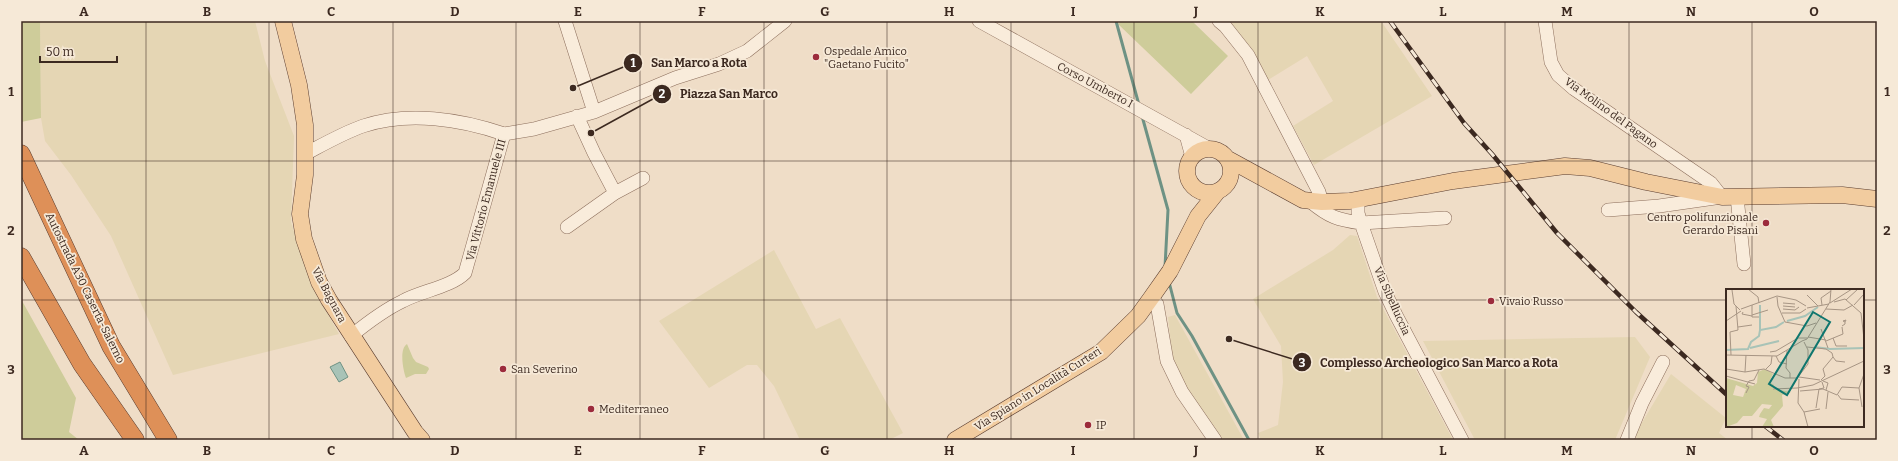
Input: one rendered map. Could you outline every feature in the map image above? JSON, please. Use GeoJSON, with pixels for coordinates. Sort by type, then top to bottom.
{"type":"FeatureCollection","features":[{"type":"Feature","properties":{"kind":"highway","name":"Autostrada A30 Caserta-Salerno"},"geometry":{"type":"LineString","coordinates":[[21,154],[111,346],[168,440]]}},
{"type":"Feature","properties":{"kind":"highway"},"geometry":{"type":"LineString","coordinates":[[21,257],[82,364],[135,440]]}},
{"type":"Feature","properties":{"kind":"main road","name":"Via Bagnara"},"geometry":{"type":"LineString","coordinates":[[283,21],[299,85],[305,125],[305,175],[300,214],[304,239],[319,282],[351,336],[418,438]]}},
{"type":"Feature","properties":{"kind":"main road"},"geometry":{"type":"LineString","coordinates":[[1198,216],[1196,189],[1188,177],[1189,163],[1192,157],[1204,150],[1210,149],[1217,150],[1228,159],[1302,200],[1317,202],[1358,199],[1453,181],[1565,166],[1590,168],[1688,190],[1729,197],[1842,195],[1877,199]]}},
{"type":"Feature","properties":{"kind":"main road"},"geometry":{"type":"LineString","coordinates":[[1223,186],[1231,174],[1228,159]]}},
{"type":"Feature","properties":{"kind":"main road"},"geometry":{"type":"LineString","coordinates":[[1196,189],[1211,193],[1223,186],[1256,174]]}},
{"type":"Feature","properties":{"kind":"main road","name":"Via Spiano in Località Curteri"},"geometry":{"type":"LineString","coordinates":[[955,440],[1101,352],[1138,316],[1170,271],[1198,216],[1223,186]]}},
{"type":"Feature","properties":{"kind":"street"},"geometry":{"type":"LineString","coordinates":[[565,21],[594,112]]}},
{"type":"Feature","properties":{"kind":"street","name":"Via Vittorio Emanuele III"},"geometry":{"type":"LineString","coordinates":[[351,336],[377,316],[401,301],[453,281],[465,273],[504,134],[534,129],[594,112],[645,90],[719,64],[747,51],[785,21]]}},
{"type":"Feature","properties":{"kind":"street","name":"Corso Umberto I"},"geometry":{"type":"LineString","coordinates":[[979,21],[1210,149]]}},
{"type":"Feature","properties":{"kind":"street"},"geometry":{"type":"LineString","coordinates":[[1219,21],[1225,26],[1248,55],[1318,192],[1317,202],[1326,214],[1342,221],[1361,223],[1445,218]]}},
{"type":"Feature","properties":{"kind":"street","name":"Via Molino del Pagano"},"geometry":{"type":"LineString","coordinates":[[1545,21],[1551,62],[1558,74],[1574,89],[1729,197]]}},
{"type":"Feature","properties":{"kind":"street"},"geometry":{"type":"LineString","coordinates":[[577,116],[594,153],[615,192]]}},
{"type":"Feature","properties":{"kind":"street"},"geometry":{"type":"LineString","coordinates":[[305,154],[365,125],[398,118],[457,122],[487,128],[504,134]]}},
{"type":"Feature","properties":{"kind":"street"},"geometry":{"type":"LineString","coordinates":[[1186,135],[1192,157]]}},
{"type":"Feature","properties":{"kind":"street"},"geometry":{"type":"LineString","coordinates":[[1688,190],[1689,169]]}},
{"type":"Feature","properties":{"kind":"street"},"geometry":{"type":"LineString","coordinates":[[567,227],[615,192],[643,178]]}},
{"type":"Feature","properties":{"kind":"street"},"geometry":{"type":"LineString","coordinates":[[1608,210],[1659,206],[1729,197],[1744,264]]}},
{"type":"Feature","properties":{"kind":"street","name":"Via Sibelluccia"},"geometry":{"type":"LineString","coordinates":[[1358,199],[1358,213],[1385,292],[1462,440]]}},
{"type":"Feature","properties":{"kind":"street"},"geometry":{"type":"LineString","coordinates":[[1151,298],[1157,304],[1167,361],[1176,381],[1215,440]]}},
{"type":"Feature","properties":{"kind":"street"},"geometry":{"type":"LineString","coordinates":[[1626,440],[1642,403],[1663,362]]}},
{"type":"Feature","properties":{"kind":"shaded area"},"geometry":{"type":"Polygon","coordinates":[[[21,21],[40,21],[41,118],[21,122],[21,21]]]}},
{"type":"Feature","properties":{"kind":"shaded area"},"geometry":{"type":"Polygon","coordinates":[[[40,21],[255,21],[265,61],[294,136],[291,222],[311,284],[339,334],[173,375],[111,236],[71,175],[45,141],[41,118],[40,21]]]}},
{"type":"Feature","properties":{"kind":"shaded area"},"geometry":{"type":"Polygon","coordinates":[[[1121,21],[1192,21],[1228,56],[1191,94],[1118,24],[1121,21]]]}},
{"type":"Feature","properties":{"kind":"shaded area"},"geometry":{"type":"Polygon","coordinates":[[[1227,21],[1381,21],[1432,96],[1314,165],[1293,126],[1333,101],[1307,56],[1268,80],[1227,21]]]}},
{"type":"Feature","properties":{"kind":"shaded area"},"geometry":{"type":"Polygon","coordinates":[[[1350,235],[1357,236],[1377,297],[1453,440],[1261,440],[1258,433],[1278,425],[1283,382],[1281,346],[1253,299],[1333,250],[1350,235]]]}},
{"type":"Feature","properties":{"kind":"shaded area"},"geometry":{"type":"Polygon","coordinates":[[[774,250],[816,329],[840,318],[903,433],[889,440],[800,440],[774,386],[757,365],[747,365],[709,388],[659,321],[774,250]]]}},
{"type":"Feature","properties":{"kind":"shaded area"},"geometry":{"type":"Polygon","coordinates":[[[21,299],[76,398],[69,432],[79,440],[21,440],[21,299]]]}},
{"type":"Feature","properties":{"kind":"shaded area"},"geometry":{"type":"Polygon","coordinates":[[[1175,315],[1244,440],[1223,440],[1180,378],[1172,355],[1168,317],[1175,315]]]}},
{"type":"Feature","properties":{"kind":"shaded area"},"geometry":{"type":"Polygon","coordinates":[[[1635,337],[1650,357],[1615,440],[1475,440],[1423,341],[1635,337]]]}},
{"type":"Feature","properties":{"kind":"shaded area"},"geometry":{"type":"Polygon","coordinates":[[[407,344],[416,362],[428,367],[429,369],[426,374],[415,374],[406,378],[402,355],[407,344]]]}},
{"type":"Feature","properties":{"kind":"shaded area"},"geometry":{"type":"Polygon","coordinates":[[[340,362],[348,377],[339,382],[330,367],[340,362]]]}},
{"type":"Feature","properties":{"kind":"shaded area"},"geometry":{"type":"Polygon","coordinates":[[[1671,374],[1726,418],[1719,433],[1728,440],[1640,440],[1634,436],[1671,374]]]}},
{"type":"Feature","properties":{"kind":"waterway"},"geometry":{"type":"LineString","coordinates":[[1116,21],[1139,105]]}},
{"type":"Feature","properties":{"kind":"waterway"},"geometry":{"type":"LineString","coordinates":[[1142,116],[1168,210],[1165,267]]}},
{"type":"Feature","properties":{"kind":"waterway"},"geometry":{"type":"LineString","coordinates":[[1169,282],[1177,313],[1192,336],[1249,440]]}},
{"type":"Feature","properties":{"kind":"railway"},"geometry":{"type":"LineString","coordinates":[[1390,21],[1464,123],[1492,154],[1557,233],[1636,312],[1726,394]]}},
{"type":"Feature","properties":{"kind":"railway"},"geometry":{"type":"LineString","coordinates":[[1766,427],[1783,440]]}},
{"type":"Feature","properties":{"kind":"place","name":"Ospedale Amico \"Gaetano Fucito\""},"geometry":{"type":"Point","coordinates":[816,57]}},
{"type":"Feature","properties":{"kind":"place","name":"San Marco a Rota"},"geometry":{"type":"Point","coordinates":[573,88]}},
{"type":"Feature","properties":{"kind":"place","name":"Piazza San Marco"},"geometry":{"type":"Point","coordinates":[591,133]}},
{"type":"Feature","properties":{"kind":"place","name":"Centro polifunzionale Gerardo Pisani"},"geometry":{"type":"Point","coordinates":[1766,223]}},
{"type":"Feature","properties":{"kind":"place","name":"Vivaio Russo"},"geometry":{"type":"Point","coordinates":[1491,301]}},
{"type":"Feature","properties":{"kind":"place","name":"Complesso Archeologico San Marco a Rota"},"geometry":{"type":"Point","coordinates":[1229,339]}},
{"type":"Feature","properties":{"kind":"place","name":"San Severino"},"geometry":{"type":"Point","coordinates":[503,369]}},
{"type":"Feature","properties":{"kind":"place","name":"Mediterraneo"},"geometry":{"type":"Point","coordinates":[591,409]}},
{"type":"Feature","properties":{"kind":"place","name":"IP"},"geometry":{"type":"Point","coordinates":[1088,425]}}]}
